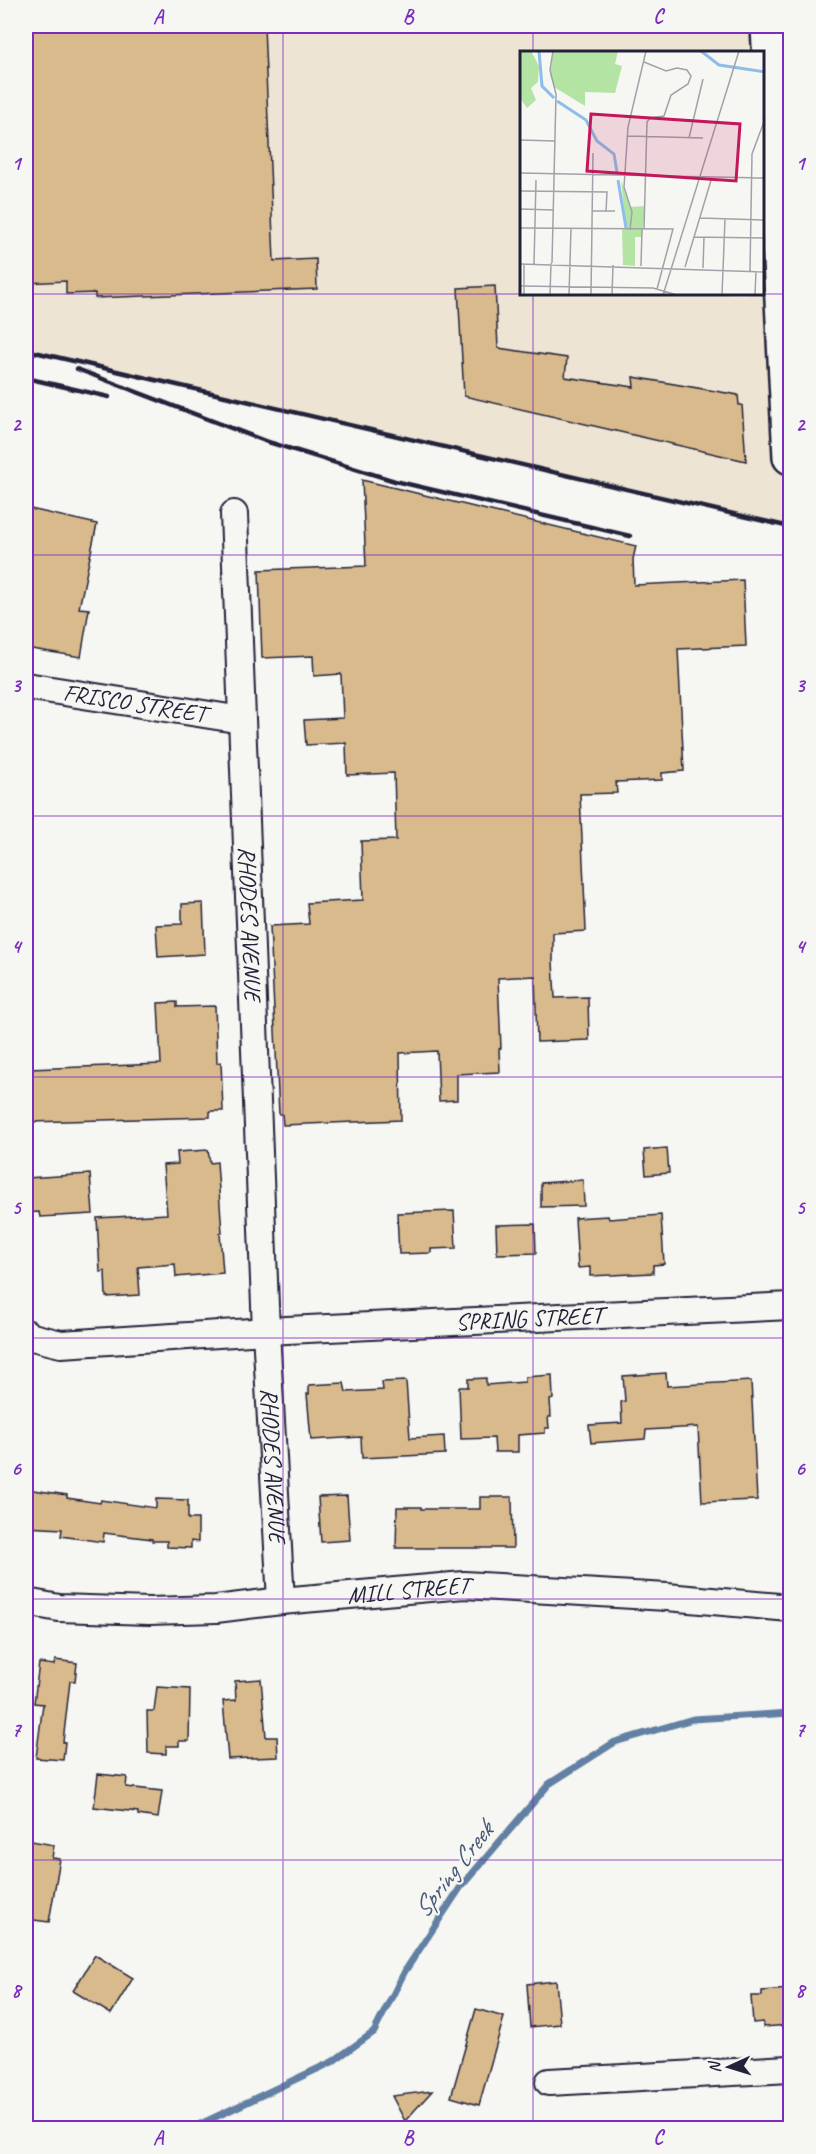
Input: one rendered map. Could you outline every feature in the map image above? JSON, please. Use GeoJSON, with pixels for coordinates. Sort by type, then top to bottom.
{"type":"FeatureCollection","features":[{"type":"Feature","properties":{"kind":"main road"},"geometry":{"type":"LineString","coordinates":[[768,26],[788,358],[790,457]]}},
{"type":"Feature","properties":{"kind":"street","name":"RHODES AVENUE"},"geometry":{"type":"LineString","coordinates":[[234,514],[266,1331],[281,1601]]}},
{"type":"Feature","properties":{"kind":"street","name":"FRISCO STREET"},"geometry":{"type":"LineString","coordinates":[[26,686],[242,720]]}},
{"type":"Feature","properties":{"kind":"street","name":"SPRING STREET"},"geometry":{"type":"LineString","coordinates":[[266,1331],[790,1306]]}},
{"type":"Feature","properties":{"kind":"street"},"geometry":{"type":"LineString","coordinates":[[26,1333],[32,1337],[61,1344],[266,1331]]}},
{"type":"Feature","properties":{"kind":"street","name":"MILL STREET"},"geometry":{"type":"LineString","coordinates":[[26,1602],[59,1608],[149,1611],[216,1609],[464,1585],[667,1597],[790,1608]]}},
{"type":"Feature","properties":{"kind":"street"},"geometry":{"type":"LineString","coordinates":[[549,2082],[790,2069]]}},
{"type":"Feature","properties":{"kind":"shaded area"},"geometry":{"type":"Polygon","coordinates":[[[26,26],[768,26],[790,457],[790,527],[26,350],[26,26]]]}},
{"type":"Feature","properties":{"kind":"building"},"geometry":{"type":"Polygon","coordinates":[[[26,26],[264,26],[274,261],[316,259],[317,289],[95,298],[95,293],[66,294],[66,281],[26,283],[26,26]]]}},
{"type":"Feature","properties":{"kind":"building"},"geometry":{"type":"Polygon","coordinates":[[[495,286],[498,348],[567,358],[565,377],[634,387],[633,377],[738,395],[739,405],[742,405],[746,461],[464,396],[458,288],[495,286]]]}},
{"type":"Feature","properties":{"kind":"building"},"geometry":{"type":"Polygon","coordinates":[[[362,480],[636,546],[633,559],[634,585],[743,580],[746,646],[678,649],[684,771],[662,773],[662,780],[616,782],[617,793],[580,794],[586,931],[553,933],[553,962],[555,998],[588,997],[589,1040],[537,1042],[535,976],[498,978],[500,1072],[457,1074],[457,1100],[439,1101],[437,1051],[400,1053],[401,1120],[283,1125],[282,1114],[279,1114],[270,926],[309,924],[307,903],[363,900],[361,841],[396,840],[394,773],[347,775],[346,743],[306,745],[304,720],[343,718],[341,674],[314,676],[313,656],[262,658],[259,570],[366,566],[362,480]]]}},
{"type":"Feature","properties":{"kind":"building"},"geometry":{"type":"Polygon","coordinates":[[[26,508],[97,524],[79,608],[89,609],[81,657],[26,648],[26,508]]]}},
{"type":"Feature","properties":{"kind":"building"},"geometry":{"type":"Polygon","coordinates":[[[203,903],[205,954],[158,957],[156,925],[182,924],[182,904],[203,903]]]}},
{"type":"Feature","properties":{"kind":"building"},"geometry":{"type":"Polygon","coordinates":[[[177,1002],[177,1007],[215,1006],[217,1063],[221,1062],[223,1111],[210,1111],[210,1117],[30,1122],[29,1109],[26,1109],[26,1077],[29,1077],[29,1069],[161,1064],[158,1003],[177,1002]]]}},
{"type":"Feature","properties":{"kind":"building"},"geometry":{"type":"Polygon","coordinates":[[[667,1148],[669,1173],[646,1175],[644,1150],[667,1148]]]}},
{"type":"Feature","properties":{"kind":"building"},"geometry":{"type":"Polygon","coordinates":[[[208,1150],[210,1163],[217,1162],[223,1273],[176,1277],[175,1264],[138,1267],[140,1295],[106,1297],[105,1271],[100,1272],[97,1218],[167,1214],[163,1165],[178,1164],[177,1152],[208,1150]]]}},
{"type":"Feature","properties":{"kind":"building"},"geometry":{"type":"Polygon","coordinates":[[[90,1174],[93,1214],[40,1217],[39,1212],[26,1213],[26,1178],[90,1174]]]}},
{"type":"Feature","properties":{"kind":"building"},"geometry":{"type":"Polygon","coordinates":[[[583,1180],[584,1206],[541,1207],[541,1183],[583,1180]]]}},
{"type":"Feature","properties":{"kind":"building"},"geometry":{"type":"Polygon","coordinates":[[[454,1211],[456,1248],[431,1249],[431,1253],[399,1254],[397,1213],[454,1211]]]}},
{"type":"Feature","properties":{"kind":"building"},"geometry":{"type":"Polygon","coordinates":[[[661,1215],[664,1264],[653,1265],[653,1273],[590,1276],[590,1267],[578,1268],[575,1218],[608,1216],[609,1219],[661,1215]]]}},
{"type":"Feature","properties":{"kind":"building"},"geometry":{"type":"Polygon","coordinates":[[[535,1224],[536,1253],[497,1254],[496,1225],[535,1224]]]}},
{"type":"Feature","properties":{"kind":"building"},"geometry":{"type":"Polygon","coordinates":[[[666,1373],[667,1386],[751,1381],[757,1500],[702,1502],[698,1427],[646,1430],[645,1439],[591,1443],[589,1425],[622,1423],[621,1402],[625,1401],[623,1376],[666,1373]]]}},
{"type":"Feature","properties":{"kind":"building"},"geometry":{"type":"Polygon","coordinates":[[[552,1375],[553,1399],[550,1400],[549,1428],[545,1428],[545,1433],[518,1435],[518,1452],[495,1452],[494,1438],[461,1439],[459,1387],[468,1387],[468,1379],[486,1378],[486,1385],[525,1382],[525,1377],[552,1375]]]}},
{"type":"Feature","properties":{"kind":"building"},"geometry":{"type":"Polygon","coordinates":[[[406,1381],[410,1438],[444,1436],[445,1454],[362,1458],[361,1437],[311,1440],[307,1394],[309,1394],[309,1385],[344,1383],[346,1392],[383,1390],[382,1382],[406,1381]]]}},
{"type":"Feature","properties":{"kind":"building"},"geometry":{"type":"Polygon","coordinates":[[[26,1489],[100,1503],[101,1500],[156,1508],[156,1499],[188,1500],[188,1519],[198,1519],[198,1542],[191,1541],[191,1548],[167,1547],[167,1541],[152,1541],[152,1539],[104,1533],[103,1542],[61,1536],[62,1529],[26,1527],[26,1489]]]}},
{"type":"Feature","properties":{"kind":"building"},"geometry":{"type":"Polygon","coordinates":[[[347,1496],[350,1540],[321,1542],[318,1497],[347,1496]]]}},
{"type":"Feature","properties":{"kind":"building"},"geometry":{"type":"Polygon","coordinates":[[[480,1497],[512,1497],[513,1548],[396,1548],[397,1507],[480,1509],[480,1497]]]}},
{"type":"Feature","properties":{"kind":"building"},"geometry":{"type":"Polygon","coordinates":[[[55,1660],[77,1663],[75,1681],[70,1681],[63,1760],[36,1758],[43,1704],[34,1703],[39,1663],[54,1665],[55,1660]]]}},
{"type":"Feature","properties":{"kind":"building"},"geometry":{"type":"Polygon","coordinates":[[[261,1679],[266,1737],[277,1737],[278,1757],[228,1759],[223,1701],[236,1700],[235,1681],[261,1679]]]}},
{"type":"Feature","properties":{"kind":"building"},"geometry":{"type":"Polygon","coordinates":[[[157,1687],[190,1689],[189,1741],[179,1741],[179,1746],[166,1746],[166,1754],[148,1753],[147,1711],[154,1711],[157,1687]]]}},
{"type":"Feature","properties":{"kind":"building"},"geometry":{"type":"Polygon","coordinates":[[[98,1774],[127,1777],[126,1787],[162,1791],[158,1818],[138,1815],[138,1812],[94,1807],[98,1774]]]}},
{"type":"Feature","properties":{"kind":"building"},"geometry":{"type":"Polygon","coordinates":[[[26,1840],[54,1845],[52,1858],[60,1859],[49,1922],[26,1919],[26,1840]]]}},
{"type":"Feature","properties":{"kind":"building"},"geometry":{"type":"Polygon","coordinates":[[[95,1955],[133,1978],[111,2014],[73,1991],[95,1955]]]}},
{"type":"Feature","properties":{"kind":"building"},"geometry":{"type":"Polygon","coordinates":[[[556,1981],[560,2024],[530,2027],[527,1984],[556,1981]]]}},
{"type":"Feature","properties":{"kind":"building"},"geometry":{"type":"Polygon","coordinates":[[[790,1989],[790,2025],[763,2027],[763,2022],[753,2023],[751,1996],[762,1996],[762,1991],[790,1989]]]}},
{"type":"Feature","properties":{"kind":"building"},"geometry":{"type":"Polygon","coordinates":[[[476,2009],[504,2017],[479,2105],[451,2097],[476,2009]]]}},
{"type":"Feature","properties":{"kind":"building"},"geometry":{"type":"Polygon","coordinates":[[[432,2091],[405,2121],[392,2096],[432,2091]]]}},
{"type":"Feature","properties":{"kind":"waterway","name":"Spring Creek"},"geometry":{"type":"LineString","coordinates":[[192,2128],[332,2062],[374,2032],[405,1971],[460,1888],[549,1784],[615,1742],[693,1719],[790,1713]]}},
{"type":"Feature","properties":{"kind":"railway"},"geometry":{"type":"LineString","coordinates":[[26,350],[790,527]]}},
{"type":"Feature","properties":{"kind":"railway"},"geometry":{"type":"LineString","coordinates":[[77,369],[265,441],[395,481],[630,536]]}},
{"type":"Feature","properties":{"kind":"railway"},"geometry":{"type":"LineString","coordinates":[[26,378],[109,397]]}}]}
